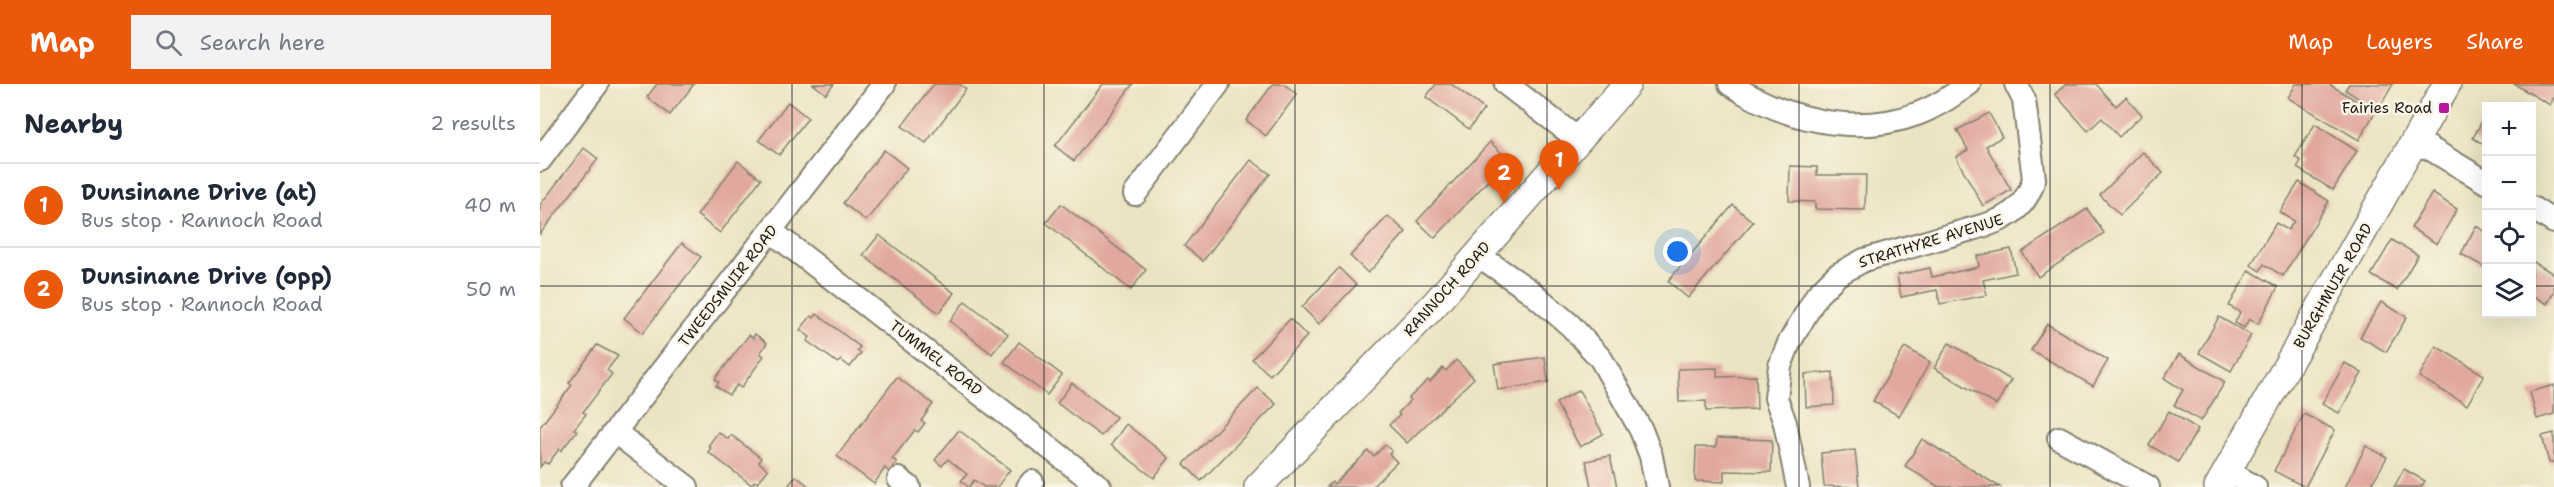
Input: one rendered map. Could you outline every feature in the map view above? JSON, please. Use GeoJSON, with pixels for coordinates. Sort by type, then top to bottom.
{"type":"FeatureCollection","features":[{"type":"Feature","properties":{"kind":"street"},"geometry":{"type":"LineString","coordinates":[[540,160],[597,84]]}},
{"type":"Feature","properties":{"kind":"street","name":"TWEEDSMUIR ROAD"},"geometry":{"type":"LineString","coordinates":[[572,487],[884,84]]}},
{"type":"Feature","properties":{"kind":"street"},"geometry":{"type":"LineString","coordinates":[[1135,194],[1218,84]]}},
{"type":"Feature","properties":{"kind":"street"},"geometry":{"type":"LineString","coordinates":[[1506,84],[1580,140]]}},
{"type":"Feature","properties":{"kind":"street","name":"RANNOCH ROAD"},"geometry":{"type":"LineString","coordinates":[[1258,487],[1434,305],[1627,84]]}},
{"type":"Feature","properties":{"kind":"street"},"geometry":{"type":"LineString","coordinates":[[1730,84],[1748,96],[1785,112],[1841,124],[1876,123],[1917,114],[1941,103],[1969,84]]}},
{"type":"Feature","properties":{"kind":"street","name":"STRATHYRE AVENUE"},"geometry":{"type":"LineString","coordinates":[[1798,487],[1785,423],[1776,398],[1780,366],[1789,344],[1817,295],[1850,267],[1864,260],[2007,219],[2016,212],[2034,179],[2024,100],[2016,84]]}},
{"type":"Feature","properties":{"kind":"street","name":"BURGHMUIR ROAD"},"geometry":{"type":"LineString","coordinates":[[2223,479],[2447,84]]}},
{"type":"Feature","properties":{"kind":"street"},"geometry":{"type":"LineString","coordinates":[[2414,145],[2429,148],[2482,179]]}},
{"type":"Feature","properties":{"kind":"street"},"geometry":{"type":"LineString","coordinates":[[2535,210],[2554,222]]}},
{"type":"Feature","properties":{"kind":"street","name":"TUMMEL ROAD"},"geometry":{"type":"LineString","coordinates":[[771,231],[1100,487]]}},
{"type":"Feature","properties":{"kind":"street"},"geometry":{"type":"LineString","coordinates":[[1478,255],[1492,262],[1570,325],[1601,359],[1641,430],[1651,456],[1657,487]]}},
{"type":"Feature","properties":{"kind":"street"},"geometry":{"type":"LineString","coordinates":[[615,432],[687,487]]}},
{"type":"Feature","properties":{"kind":"street"},"geometry":{"type":"LineString","coordinates":[[2059,438],[2148,487]]}},
{"type":"Feature","properties":{"kind":"street"},"geometry":{"type":"LineString","coordinates":[[2223,479],[2255,487]]}},
{"type":"Feature","properties":{"kind":"building"},"geometry":{"type":"Polygon","coordinates":[[[657,84],[694,84],[670,115],[647,97],[657,84]]]}},
{"type":"Feature","properties":{"kind":"building"},"geometry":{"type":"Polygon","coordinates":[[[813,84],[834,84],[826,94],[813,84]]]}},
{"type":"Feature","properties":{"kind":"building"},"geometry":{"type":"Polygon","coordinates":[[[934,84],[959,84],[966,89],[926,143],[902,126],[934,84]]]}},
{"type":"Feature","properties":{"kind":"building"},"geometry":{"type":"Polygon","coordinates":[[[1103,84],[1133,84],[1074,161],[1055,146],[1103,84]]]}},
{"type":"Feature","properties":{"kind":"building"},"geometry":{"type":"Polygon","coordinates":[[[1273,84],[1284,84],[1297,94],[1266,136],[1246,120],[1273,84]]]}},
{"type":"Feature","properties":{"kind":"building"},"geometry":{"type":"Polygon","coordinates":[[[1436,84],[1451,84],[1484,109],[1469,129],[1426,97],[1436,84]]]}},
{"type":"Feature","properties":{"kind":"building"},"geometry":{"type":"Polygon","coordinates":[[[2066,84],[2096,84],[2116,106],[2126,97],[2142,115],[2119,137],[2102,118],[2088,131],[2055,94],[2066,84]]]}},
{"type":"Feature","properties":{"kind":"building"},"geometry":{"type":"Polygon","coordinates":[[[2296,84],[2329,84],[2375,112],[2359,140],[2288,98],[2296,84]]]}},
{"type":"Feature","properties":{"kind":"building"},"geometry":{"type":"Polygon","coordinates":[[[2349,84],[2393,84],[2378,110],[2345,90],[2349,84]]]}},
{"type":"Feature","properties":{"kind":"building"},"geometry":{"type":"Polygon","coordinates":[[[2514,84],[2554,84],[2554,97],[2550,105],[2514,84]]]}},
{"type":"Feature","properties":{"kind":"building"},"geometry":{"type":"Polygon","coordinates":[[[788,102],[808,118],[779,155],[759,140],[788,102]]]}},
{"type":"Feature","properties":{"kind":"building"},"geometry":{"type":"Polygon","coordinates":[[[1989,113],[2002,137],[1986,146],[2011,190],[1983,206],[1956,157],[1968,150],[1957,130],[1989,113]]]}},
{"type":"Feature","properties":{"kind":"building"},"geometry":{"type":"Polygon","coordinates":[[[2482,121],[2482,144],[2473,138],[2482,121]]]}},
{"type":"Feature","properties":{"kind":"building"},"geometry":{"type":"Polygon","coordinates":[[[2315,124],[2357,151],[2333,190],[2297,168],[2301,161],[2295,157],[2315,124]]]}},
{"type":"Feature","properties":{"kind":"building"},"geometry":{"type":"Polygon","coordinates":[[[1490,142],[1508,159],[1435,238],[1417,221],[1490,142]]]}},
{"type":"Feature","properties":{"kind":"building"},"geometry":{"type":"Polygon","coordinates":[[[584,148],[598,159],[540,234],[540,205],[584,148]]]}},
{"type":"Feature","properties":{"kind":"building"},"geometry":{"type":"Polygon","coordinates":[[[884,150],[907,168],[866,221],[843,203],[884,150]]]}},
{"type":"Feature","properties":{"kind":"building"},"geometry":{"type":"Polygon","coordinates":[[[2143,152],[2163,173],[2120,215],[2100,195],[2143,152]]]}},
{"type":"Feature","properties":{"kind":"building"},"geometry":{"type":"Polygon","coordinates":[[[1251,160],[1270,174],[1203,261],[1184,246],[1251,160]]]}},
{"type":"Feature","properties":{"kind":"building"},"geometry":{"type":"Polygon","coordinates":[[[738,161],[761,179],[720,233],[697,215],[738,161]]]}},
{"type":"Feature","properties":{"kind":"building"},"geometry":{"type":"Polygon","coordinates":[[[1790,166],[1817,167],[1817,175],[1866,175],[1865,210],[1815,209],[1815,202],[1789,201],[1790,166]]]}},
{"type":"Feature","properties":{"kind":"building"},"geometry":{"type":"Polygon","coordinates":[[[2299,182],[2329,201],[2283,276],[2264,264],[2260,271],[2251,265],[2276,223],[2288,230],[2294,221],[2280,212],[2299,182]]]}},
{"type":"Feature","properties":{"kind":"building"},"geometry":{"type":"Polygon","coordinates":[[[2432,193],[2457,209],[2437,244],[2411,228],[2432,193]]]}},
{"type":"Feature","properties":{"kind":"building"},"geometry":{"type":"Polygon","coordinates":[[[1061,204],[1146,270],[1131,290],[1046,223],[1061,204]]]}},
{"type":"Feature","properties":{"kind":"building"},"geometry":{"type":"Polygon","coordinates":[[[1733,205],[1753,222],[1688,298],[1668,281],[1733,205]]]}},
{"type":"Feature","properties":{"kind":"building"},"geometry":{"type":"Polygon","coordinates":[[[2087,209],[2104,233],[2038,277],[2022,252],[2087,209]]]}},
{"type":"Feature","properties":{"kind":"building"},"geometry":{"type":"Polygon","coordinates":[[[1388,216],[1406,232],[1368,273],[1350,256],[1388,216]]]}},
{"type":"Feature","properties":{"kind":"building"},"geometry":{"type":"Polygon","coordinates":[[[2476,226],[2482,230],[2482,266],[2461,254],[2476,226]]]}},
{"type":"Feature","properties":{"kind":"building"},"geometry":{"type":"Polygon","coordinates":[[[879,235],[954,293],[939,313],[863,255],[879,235]]]}},
{"type":"Feature","properties":{"kind":"building"},"geometry":{"type":"Polygon","coordinates":[[[2392,240],[2418,255],[2397,290],[2371,275],[2392,240]]]}},
{"type":"Feature","properties":{"kind":"building"},"geometry":{"type":"Polygon","coordinates":[[[682,243],[701,257],[643,333],[624,318],[682,243]]]}},
{"type":"Feature","properties":{"kind":"building"},"geometry":{"type":"Polygon","coordinates":[[[2011,249],[2016,273],[1983,280],[1987,295],[1940,304],[1937,290],[1901,297],[1897,275],[1930,268],[1932,277],[1979,267],[1977,256],[2011,249]]]}},
{"type":"Feature","properties":{"kind":"building"},"geometry":{"type":"Polygon","coordinates":[[[2536,263],[2554,274],[2554,292],[2547,304],[2536,297],[2536,263]]]}},
{"type":"Feature","properties":{"kind":"building"},"geometry":{"type":"Polygon","coordinates":[[[1339,268],[1356,285],[1319,324],[1302,307],[1339,268]]]}},
{"type":"Feature","properties":{"kind":"building"},"geometry":{"type":"Polygon","coordinates":[[[2249,270],[2278,287],[2258,324],[2249,319],[2244,328],[2235,323],[2240,312],[2229,306],[2249,270]]]}},
{"type":"Feature","properties":{"kind":"building"},"geometry":{"type":"Polygon","coordinates":[[[965,301],[1008,334],[992,354],[950,321],[965,301]]]}},
{"type":"Feature","properties":{"kind":"building"},"geometry":{"type":"Polygon","coordinates":[[[2381,302],[2407,317],[2386,352],[2360,337],[2381,302]]]}},
{"type":"Feature","properties":{"kind":"building"},"geometry":{"type":"Polygon","coordinates":[[[817,314],[860,347],[857,351],[861,353],[850,367],[841,360],[838,363],[807,341],[810,337],[800,330],[811,316],[814,318],[817,314]]]}},
{"type":"Feature","properties":{"kind":"building"},"geometry":{"type":"Polygon","coordinates":[[[2219,317],[2251,335],[2231,371],[2199,353],[2219,317]]]}},
{"type":"Feature","properties":{"kind":"building"},"geometry":{"type":"Polygon","coordinates":[[[1290,319],[1307,336],[1270,375],[1252,359],[1290,319]]]}},
{"type":"Feature","properties":{"kind":"building"},"geometry":{"type":"Polygon","coordinates":[[[2047,324],[2108,360],[2093,386],[2031,350],[2047,324]]]}},
{"type":"Feature","properties":{"kind":"building"},"geometry":{"type":"Polygon","coordinates":[[[755,334],[767,343],[760,353],[764,356],[741,388],[737,385],[729,395],[716,386],[719,382],[715,379],[749,335],[753,338],[755,334]]]}},
{"type":"Feature","properties":{"kind":"building"},"geometry":{"type":"Polygon","coordinates":[[[1019,342],[1062,375],[1047,395],[1004,362],[1019,342]]]}},
{"type":"Feature","properties":{"kind":"building"},"geometry":{"type":"Polygon","coordinates":[[[1949,343],[2011,380],[1996,405],[1934,368],[1949,343]]]}},
{"type":"Feature","properties":{"kind":"building"},"geometry":{"type":"Polygon","coordinates":[[[597,345],[618,356],[607,370],[612,374],[583,412],[586,414],[574,429],[577,431],[548,464],[544,462],[540,467],[540,427],[572,385],[569,383],[597,345]]]}},
{"type":"Feature","properties":{"kind":"building"},"geometry":{"type":"Polygon","coordinates":[[[2436,346],[2484,375],[2467,405],[2419,377],[2436,346]]]}},
{"type":"Feature","properties":{"kind":"building"},"geometry":{"type":"Polygon","coordinates":[[[1905,347],[1930,362],[1899,416],[1873,401],[1905,347]]]}},
{"type":"Feature","properties":{"kind":"building"},"geometry":{"type":"Polygon","coordinates":[[[2179,354],[2225,382],[2201,421],[2174,405],[2183,390],[2164,378],[2179,354]]]}},
{"type":"Feature","properties":{"kind":"building"},"geometry":{"type":"Polygon","coordinates":[[[1545,357],[1548,382],[1498,390],[1494,364],[1545,357]]]}},
{"type":"Feature","properties":{"kind":"building"},"geometry":{"type":"Polygon","coordinates":[[[1456,360],[1474,378],[1407,443],[1389,425],[1400,415],[1398,413],[1411,400],[1409,398],[1428,380],[1430,382],[1443,368],[1446,371],[1456,360]]]}},
{"type":"Feature","properties":{"kind":"building"},"geometry":{"type":"Polygon","coordinates":[[[2345,363],[2362,373],[2339,413],[2322,404],[2345,363]]]}},
{"type":"Feature","properties":{"kind":"building"},"geometry":{"type":"Polygon","coordinates":[[[1717,368],[1717,377],[1756,376],[1757,409],[1706,411],[1706,401],[1679,402],[1678,369],[1717,368]]]}},
{"type":"Feature","properties":{"kind":"building"},"geometry":{"type":"Polygon","coordinates":[[[1833,372],[1834,405],[1806,407],[1805,374],[1833,372]]]}},
{"type":"Feature","properties":{"kind":"building"},"geometry":{"type":"Polygon","coordinates":[[[897,377],[933,404],[921,421],[925,423],[918,432],[915,430],[892,459],[897,462],[889,472],[885,468],[874,484],[837,456],[897,377]]]}},
{"type":"Feature","properties":{"kind":"building"},"geometry":{"type":"Polygon","coordinates":[[[1072,383],[1116,417],[1101,436],[1057,403],[1072,383]]]}},
{"type":"Feature","properties":{"kind":"building"},"geometry":{"type":"Polygon","coordinates":[[[2554,385],[2554,414],[2537,419],[2530,392],[2554,385]]]}},
{"type":"Feature","properties":{"kind":"building"},"geometry":{"type":"Polygon","coordinates":[[[1258,388],[1276,404],[1201,481],[1184,464],[1258,388]]]}},
{"type":"Feature","properties":{"kind":"building"},"geometry":{"type":"Polygon","coordinates":[[[1579,390],[1603,434],[1580,447],[1556,403],[1579,390]]]}},
{"type":"Feature","properties":{"kind":"building"},"geometry":{"type":"Polygon","coordinates":[[[2169,411],[2198,429],[2178,462],[2149,445],[2169,411]]]}},
{"type":"Feature","properties":{"kind":"building"},"geometry":{"type":"Polygon","coordinates":[[[2304,414],[2335,430],[2305,487],[2274,471],[2304,414]]]}},
{"type":"Feature","properties":{"kind":"building"},"geometry":{"type":"Polygon","coordinates":[[[1126,424],[1169,458],[1154,478],[1111,445],[1126,424]]]}},
{"type":"Feature","properties":{"kind":"building"},"geometry":{"type":"Polygon","coordinates":[[[959,430],[1010,470],[997,487],[984,487],[974,480],[969,487],[961,481],[967,474],[948,459],[942,466],[935,460],[959,430]]]}},
{"type":"Feature","properties":{"kind":"building"},"geometry":{"type":"Polygon","coordinates":[[[718,432],[728,439],[731,435],[761,458],[759,462],[768,470],[757,483],[754,481],[752,485],[708,452],[711,448],[708,446],[718,432]]]}},
{"type":"Feature","properties":{"kind":"building"},"geometry":{"type":"Polygon","coordinates":[[[2554,433],[2554,462],[2549,463],[2542,436],[2554,433]]]}},
{"type":"Feature","properties":{"kind":"building"},"geometry":{"type":"Polygon","coordinates":[[[1717,438],[1772,440],[1771,472],[1724,471],[1724,482],[1695,481],[1696,447],[1716,447],[1717,438]]]}},
{"type":"Feature","properties":{"kind":"building"},"geometry":{"type":"Polygon","coordinates":[[[1922,439],[2000,487],[1939,487],[1905,466],[1922,439]]]}},
{"type":"Feature","properties":{"kind":"building"},"geometry":{"type":"Polygon","coordinates":[[[1385,445],[1392,451],[1389,454],[1397,462],[1372,487],[1327,487],[1332,482],[1334,484],[1368,451],[1374,456],[1385,445]]]}},
{"type":"Feature","properties":{"kind":"building"},"geometry":{"type":"Polygon","coordinates":[[[2366,446],[2387,457],[2370,487],[2345,487],[2366,446]]]}},
{"type":"Feature","properties":{"kind":"building"},"geometry":{"type":"Polygon","coordinates":[[[1855,450],[1859,487],[1824,486],[1821,453],[1855,450]]]}},
{"type":"Feature","properties":{"kind":"building"},"geometry":{"type":"Polygon","coordinates":[[[1610,456],[1617,487],[1591,487],[1586,461],[1610,456]]]}},
{"type":"Feature","properties":{"kind":"building"},"geometry":{"type":"Polygon","coordinates":[[[2404,469],[2425,481],[2421,487],[2394,487],[2404,469]]]}},
{"type":"Feature","properties":{"kind":"building"},"geometry":{"type":"Polygon","coordinates":[[[796,476],[810,487],[787,487],[796,476]]]}},
{"type":"Feature","properties":{"kind":"place","name":"Fairies Road"},"geometry":{"type":"Point","coordinates":[2444,108]}},
{"type":"Feature","properties":{"kind":"place","name":"Dunsinane Drive (at)"},"geometry":{"type":"Point","coordinates":[1559,190]}},
{"type":"Feature","properties":{"kind":"place","name":"Dunsinane Drive (opp)"},"geometry":{"type":"Point","coordinates":[1504,203]}}]}
